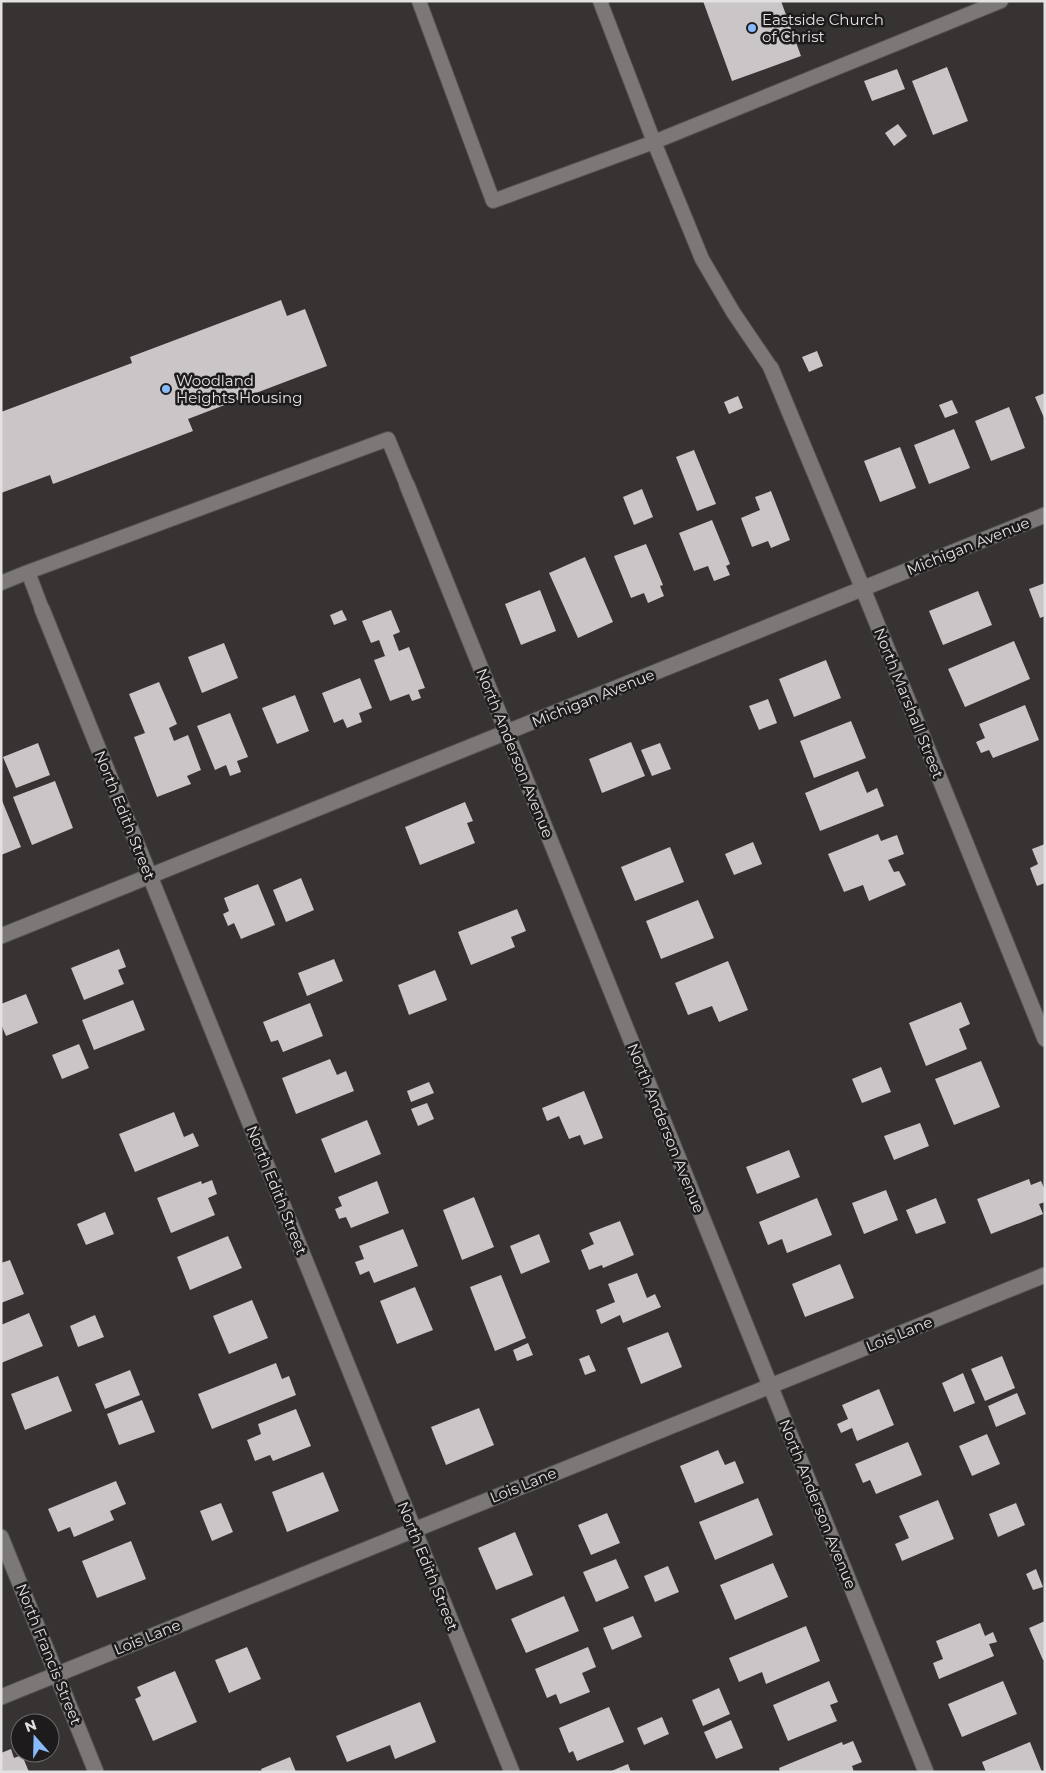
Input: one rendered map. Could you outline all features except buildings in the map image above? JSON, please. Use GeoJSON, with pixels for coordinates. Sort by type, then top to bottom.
{"type":"FeatureCollection","features":[{"type":"Feature","properties":{"kind":"street","name":"North Marshall Street"},"geometry":{"type":"LineString","coordinates":[[771,368],[863,589],[1045,1039]]}},
{"type":"Feature","properties":{"kind":"street","name":"North Anderson Avenue"},"geometry":{"type":"LineString","coordinates":[[407,485],[926,1772]]}},
{"type":"Feature","properties":{"kind":"street","name":"Michigan Avenue"},"geometry":{"type":"LineString","coordinates":[[1,936],[1045,515]]}},
{"type":"Feature","properties":{"kind":"street","name":"North Edith Street"},"geometry":{"type":"LineString","coordinates":[[42,609],[512,1772]]}},
{"type":"Feature","properties":{"kind":"street","name":"Lois Lane"},"geometry":{"type":"LineString","coordinates":[[1,1696],[1045,1274]]}},
{"type":"Feature","properties":{"kind":"street","name":"North Francis Street"},"geometry":{"type":"LineString","coordinates":[[1,1537],[96,1772]]}},
{"type":"Feature","properties":{"kind":"lane"},"geometry":{"type":"LineString","coordinates":[[419,1],[493,201],[654,142],[1001,1]]}},
{"type":"Feature","properties":{"kind":"lane"},"geometry":{"type":"LineString","coordinates":[[600,1],[654,142],[702,259],[733,312],[771,368]]}},
{"type":"Feature","properties":{"kind":"lane"},"geometry":{"type":"LineString","coordinates":[[1,583],[388,439],[407,485]]}},
{"type":"Feature","properties":{"kind":"lane"},"geometry":{"type":"LineString","coordinates":[[28,572],[42,609]]}},
{"type":"Feature","properties":{"kind":"place","name":"Eastside Church of Christ"},"geometry":{"type":"Point","coordinates":[752,28]}},
{"type":"Feature","properties":{"kind":"place","name":"Woodland Heights Housing"},"geometry":{"type":"Point","coordinates":[166,389]}}]}
